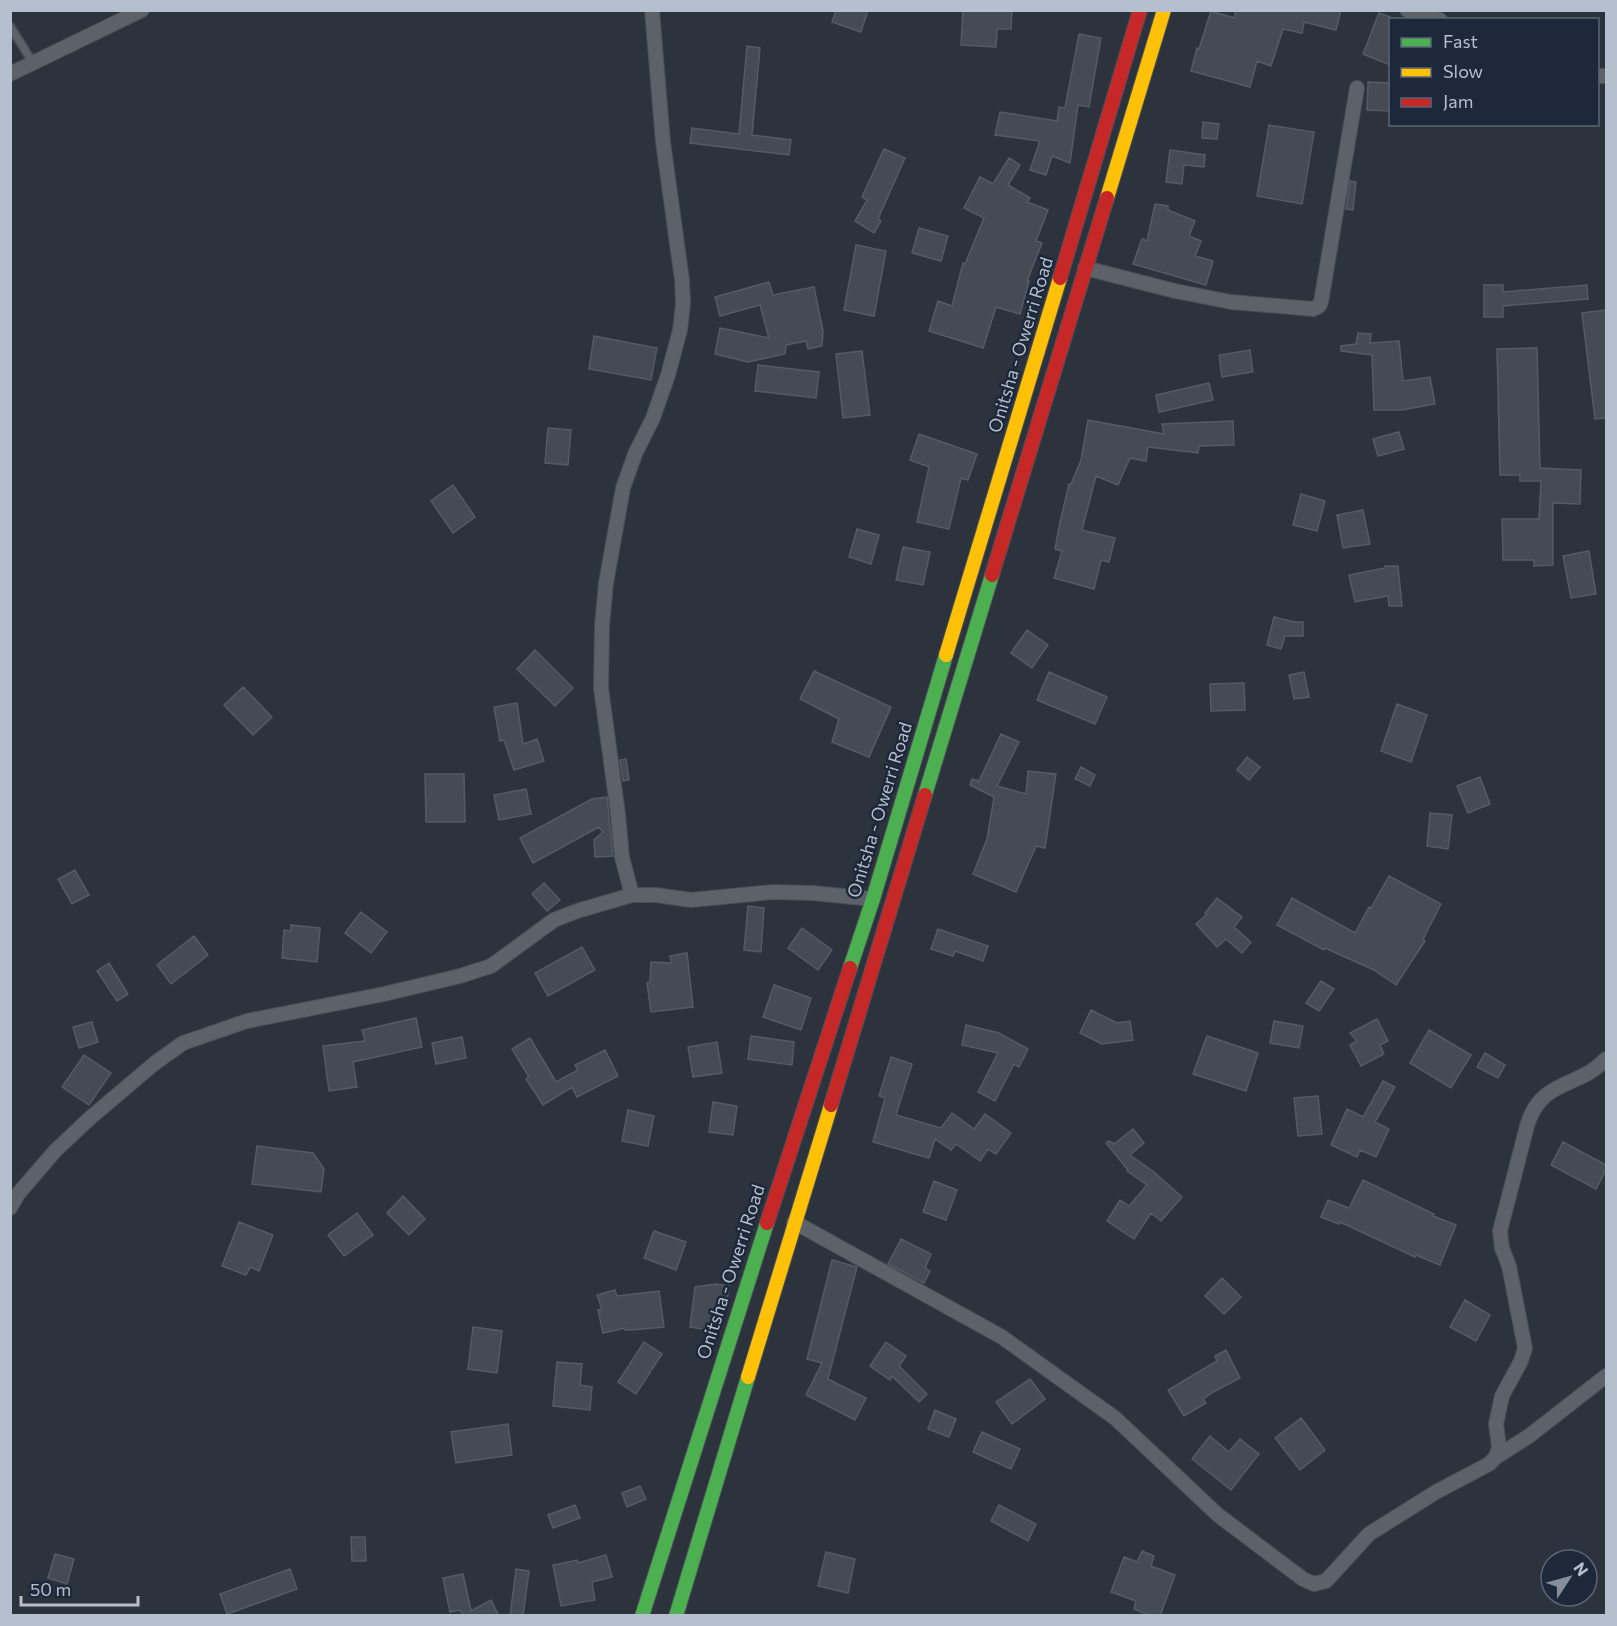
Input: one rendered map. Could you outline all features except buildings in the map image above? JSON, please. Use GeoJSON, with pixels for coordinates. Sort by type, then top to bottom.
{"type":"FeatureCollection","features":[{"type":"Feature","properties":{"kind":"highway","name":"Onitsha - Owerri Road"},"geometry":{"type":"LineString","coordinates":[[642,1616],[800,1117],[873,899],[1140,10]]}},
{"type":"Feature","properties":{"kind":"highway","name":"Onitsha - Owerri Road"},"geometry":{"type":"LineString","coordinates":[[676,1616],[1164,10]]}},
{"type":"Feature","properties":{"kind":"street"},"geometry":{"type":"LineString","coordinates":[[10,74],[142,10]]}},
{"type":"Feature","properties":{"kind":"street"},"geometry":{"type":"LineString","coordinates":[[632,895],[622,857],[601,688],[603,615],[609,562],[623,488],[635,454],[653,418],[668,375],[680,330],[683,304],[682,280],[663,142],[652,10]]}},
{"type":"Feature","properties":{"kind":"street"},"geometry":{"type":"LineString","coordinates":[[1407,10],[1433,18]]}},
{"type":"Feature","properties":{"kind":"street"},"geometry":{"type":"LineString","coordinates":[[1085,268],[1175,291],[1231,302],[1313,309],[1319,306],[1357,88]]}},
{"type":"Feature","properties":{"kind":"street"},"geometry":{"type":"LineString","coordinates":[[10,1208],[14,1191],[55,1151],[154,1063],[183,1043],[247,1021],[384,994],[460,976],[491,966],[554,920],[632,895],[656,895],[691,900],[783,892],[873,899]]}},
{"type":"Feature","properties":{"kind":"street"},"geometry":{"type":"LineString","coordinates":[[1496,1457],[1498,1447],[1496,1424],[1502,1396],[1521,1361],[1525,1348],[1500,1231],[1527,1126],[1531,1113],[1546,1094],[1599,1067],[1606,1059]]}},
{"type":"Feature","properties":{"kind":"street"},"geometry":{"type":"LineString","coordinates":[[794,1222],[1002,1337],[1116,1418],[1218,1515],[1302,1579],[1314,1584],[1326,1581],[1369,1534],[1436,1492],[1489,1464],[1606,1376]]}},
{"type":"Feature","properties":{"kind":"lane"},"geometry":{"type":"LineString","coordinates":[[10,26],[33,63]]}},
{"type":"Feature","properties":{"kind":"traffic: fast"},"geometry":{"type":"LineString","coordinates":[[925,795],[992,575]]}},
{"type":"Feature","properties":{"kind":"traffic: fast"},"geometry":{"type":"LineString","coordinates":[[850,968],[946,655]]}},
{"type":"Feature","properties":{"kind":"traffic: fast"},"geometry":{"type":"LineString","coordinates":[[642,1616],[767,1223]]}},
{"type":"Feature","properties":{"kind":"traffic: fast"},"geometry":{"type":"LineString","coordinates":[[676,1616],[748,1377]]}},
{"type":"Feature","properties":{"kind":"traffic: slow"},"geometry":{"type":"LineString","coordinates":[[1107,198],[1164,10]]}},
{"type":"Feature","properties":{"kind":"traffic: slow"},"geometry":{"type":"LineString","coordinates":[[946,655],[1060,278]]}},
{"type":"Feature","properties":{"kind":"traffic: slow"},"geometry":{"type":"LineString","coordinates":[[748,1377],[831,1105]]}},
{"type":"Feature","properties":{"kind":"traffic: jam"},"geometry":{"type":"LineString","coordinates":[[1060,278],[1140,10]]}},
{"type":"Feature","properties":{"kind":"traffic: jam"},"geometry":{"type":"LineString","coordinates":[[992,575],[1107,198]]}},
{"type":"Feature","properties":{"kind":"traffic: jam"},"geometry":{"type":"LineString","coordinates":[[831,1105],[925,795]]}},
{"type":"Feature","properties":{"kind":"traffic: jam"},"geometry":{"type":"LineString","coordinates":[[767,1223],[850,968]]}}]}
